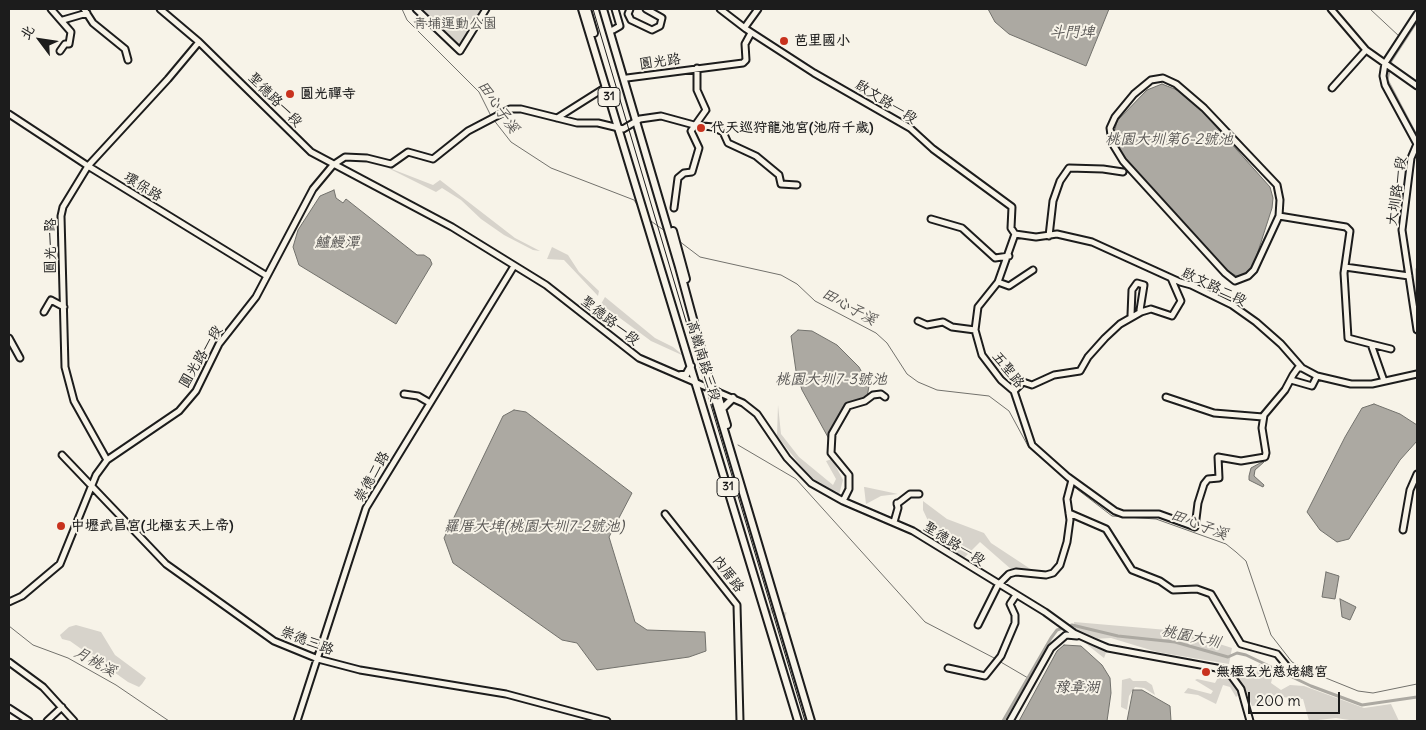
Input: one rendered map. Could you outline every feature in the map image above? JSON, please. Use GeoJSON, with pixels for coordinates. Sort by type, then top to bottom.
{"type":"FeatureCollection","features":[{"type":"Feature","properties":{"kind":"main road","name":"高鐵南路三段"},"geometry":{"type":"LineString","coordinates":[[582,9],[621,129]]}},
{"type":"Feature","properties":{"kind":"main road","name":"高鐵南路三段"},"geometry":{"type":"LineString","coordinates":[[587,9],[637,184],[699,381],[736,513],[800,721]]}},
{"type":"Feature","properties":{"kind":"main road","name":"高鐵南路三段"},"geometry":{"type":"LineString","coordinates":[[603,9],[681,266],[716,400],[813,721]]}},
{"type":"Feature","properties":{"kind":"main road","name":"高鐵南路三段"},"geometry":{"type":"LineString","coordinates":[[607,9],[628,78],[638,121]]}},
{"type":"Feature","properties":{"kind":"main road"},"geometry":{"type":"LineString","coordinates":[[613,30],[614,47]]}},
{"type":"Feature","properties":{"kind":"main road"},"geometry":{"type":"LineString","coordinates":[[595,37],[598,58]]}},
{"type":"Feature","properties":{"kind":"main road","name":"高鐵南路三段"},"geometry":{"type":"LineString","coordinates":[[658,254],[691,365],[708,405],[800,721]]}},
{"type":"Feature","properties":{"kind":"main road","name":"高鐵南路三段"},"geometry":{"type":"LineString","coordinates":[[681,266],[708,373],[723,408],[813,721]]}},
{"type":"Feature","properties":{"kind":"main road"},"geometry":{"type":"LineString","coordinates":[[681,375],[686,375],[691,370],[691,365]]}},
{"type":"Feature","properties":{"kind":"main road"},"geometry":{"type":"LineString","coordinates":[[699,381],[708,373]]}},
{"type":"Feature","properties":{"kind":"main road"},"geometry":{"type":"LineString","coordinates":[[723,408],[733,398]]}},
{"type":"Feature","properties":{"kind":"main road"},"geometry":{"type":"LineString","coordinates":[[708,405],[710,399],[716,400]]}},
{"type":"Feature","properties":{"kind":"main road"},"geometry":{"type":"LineString","coordinates":[[735,495],[736,513]]}},
{"type":"Feature","properties":{"kind":"street"},"geometry":{"type":"LineString","coordinates":[[51,9],[63,20],[71,32],[69,44],[65,44],[60,51]]}},
{"type":"Feature","properties":{"kind":"street","name":"聖德路一段"},"geometry":{"type":"LineString","coordinates":[[160,9],[199,42],[311,152],[452,227],[546,285],[640,358],[699,381],[753,409],[787,458],[811,483],[843,501],[894,522],[1060,621],[1077,634]]}},
{"type":"Feature","properties":{"kind":"street"},"geometry":{"type":"LineString","coordinates":[[416,9],[460,51],[486,9]]}},
{"type":"Feature","properties":{"kind":"street"},"geometry":{"type":"LineString","coordinates":[[613,30],[620,26],[615,9]]}},
{"type":"Feature","properties":{"kind":"street"},"geometry":{"type":"LineString","coordinates":[[630,9],[628,14],[631,20],[652,30],[660,26],[662,18],[646,9]]}},
{"type":"Feature","properties":{"kind":"street","name":"啟文路一段"},"geometry":{"type":"LineString","coordinates":[[720,9],[745,26],[751,33],[910,128],[933,149],[1012,207],[1011,228],[1015,234]]}},
{"type":"Feature","properties":{"kind":"street"},"geometry":{"type":"LineString","coordinates":[[745,26],[758,9]]}},
{"type":"Feature","properties":{"kind":"street"},"geometry":{"type":"LineString","coordinates":[[1331,9],[1366,50],[1417,86]]}},
{"type":"Feature","properties":{"kind":"street"},"geometry":{"type":"LineString","coordinates":[[63,20],[85,11],[95,25],[125,49],[128,60]]}},
{"type":"Feature","properties":{"kind":"street"},"geometry":{"type":"LineString","coordinates":[[1385,63],[1417,14]]}},
{"type":"Feature","properties":{"kind":"street","name":"圓光路"},"geometry":{"type":"LineString","coordinates":[[628,78],[744,63],[746,58],[745,44],[751,33]]}},
{"type":"Feature","properties":{"kind":"street","name":"圓光一路"},"geometry":{"type":"LineString","coordinates":[[107,460],[74,401],[65,368],[61,216],[63,207],[88,166],[168,79],[199,42]]}},
{"type":"Feature","properties":{"kind":"street"},"geometry":{"type":"LineString","coordinates":[[1332,88],[1366,50]]}},
{"type":"Feature","properties":{"kind":"street","name":"大圳路一段"},"geometry":{"type":"LineString","coordinates":[[1385,63],[1385,86],[1417,144],[1411,158],[1402,230],[1417,330]]}},
{"type":"Feature","properties":{"kind":"street","name":"圓光路"},"geometry":{"type":"LineString","coordinates":[[697,68],[697,90],[706,110],[697,124]]}},
{"type":"Feature","properties":{"kind":"street"},"geometry":{"type":"LineString","coordinates":[[1163,78],[1176,84],[1204,108],[1277,185],[1280,200],[1279,216],[1254,270],[1248,276],[1235,281],[1225,273],[1123,161],[1112,143],[1110,128],[1115,116],[1134,94],[1151,80],[1163,78]]}},
{"type":"Feature","properties":{"kind":"street"},"geometry":{"type":"LineString","coordinates":[[557,118],[606,87]]}},
{"type":"Feature","properties":{"kind":"street"},"geometry":{"type":"LineString","coordinates":[[333,165],[350,157],[367,158],[391,164],[408,152],[433,159],[468,131],[510,109],[521,109],[577,124],[598,123],[621,129],[638,121],[661,116],[713,127],[722,132],[728,143],[756,156],[779,175],[782,184],[797,185]]}},
{"type":"Feature","properties":{"kind":"street","name":"環保路"},"geometry":{"type":"LineString","coordinates":[[9,114],[88,166],[268,276]]}},
{"type":"Feature","properties":{"kind":"street"},"geometry":{"type":"LineString","coordinates":[[674,208],[678,178],[684,173],[692,172],[699,148],[691,131],[697,124]]}},
{"type":"Feature","properties":{"kind":"street","name":"圓光路一段"},"geometry":{"type":"LineString","coordinates":[[9,602],[22,596],[60,564],[91,487],[107,460],[179,410],[196,392],[219,344],[256,297],[309,195],[333,165]]}},
{"type":"Feature","properties":{"kind":"street"},"geometry":{"type":"LineString","coordinates":[[1049,236],[1053,201],[1064,174],[1069,168],[1103,168],[1124,172]]}},
{"type":"Feature","properties":{"kind":"street"},"geometry":{"type":"LineString","coordinates":[[1279,216],[1346,227],[1350,231],[1344,273],[1348,338],[1392,349]]}},
{"type":"Feature","properties":{"kind":"street"},"geometry":{"type":"LineString","coordinates":[[931,219],[962,228],[995,258],[1009,256]]}},
{"type":"Feature","properties":{"kind":"street","name":"啟文路二段"},"geometry":{"type":"LineString","coordinates":[[1015,234],[1036,237],[1057,234],[1092,242],[1171,278],[1191,285],[1232,305],[1275,339],[1302,368],[1317,376],[1351,384],[1384,381],[1417,374]]}},
{"type":"Feature","properties":{"kind":"street","name":"五聖路"},"geometry":{"type":"LineString","coordinates":[[1015,234],[1009,256],[998,282],[980,303],[975,330],[982,355],[1001,380],[1014,391],[1032,445],[1072,480],[1115,511],[1123,514],[1159,514],[1195,527],[1198,504],[1204,484],[1208,478],[1218,478],[1218,458],[1241,461],[1265,458],[1262,428],[1263,417]]}},
{"type":"Feature","properties":{"kind":"street","name":"崇德二路"},"geometry":{"type":"LineString","coordinates":[[297,721],[366,508],[514,266]]}},
{"type":"Feature","properties":{"kind":"street"},"geometry":{"type":"LineString","coordinates":[[1345,267],[1409,276]]}},
{"type":"Feature","properties":{"kind":"street"},"geometry":{"type":"LineString","coordinates":[[998,282],[1009,286],[1033,270]]}},
{"type":"Feature","properties":{"kind":"street"},"geometry":{"type":"LineString","coordinates":[[1014,391],[1023,382],[1032,385],[1062,373],[1080,371],[1088,357],[1105,338],[1120,324],[1141,312],[1151,309],[1172,316],[1181,301],[1171,278]]}},
{"type":"Feature","properties":{"kind":"street"},"geometry":{"type":"LineString","coordinates":[[1131,315],[1132,290],[1137,283],[1144,285],[1140,310]]}},
{"type":"Feature","properties":{"kind":"street"},"geometry":{"type":"LineString","coordinates":[[44,312],[51,300],[64,307]]}},
{"type":"Feature","properties":{"kind":"street"},"geometry":{"type":"LineString","coordinates":[[918,321],[927,325],[943,322],[952,327],[975,330]]}},
{"type":"Feature","properties":{"kind":"street"},"geometry":{"type":"LineString","coordinates":[[9,338],[20,358]]}},
{"type":"Feature","properties":{"kind":"street"},"geometry":{"type":"LineString","coordinates":[[1371,344],[1384,381]]}},
{"type":"Feature","properties":{"kind":"street"},"geometry":{"type":"LineString","coordinates":[[1166,397],[1214,413],[1263,417],[1298,368],[1302,368]]}},
{"type":"Feature","properties":{"kind":"street"},"geometry":{"type":"LineString","coordinates":[[1291,380],[1312,386],[1317,376]]}},
{"type":"Feature","properties":{"kind":"street"},"geometry":{"type":"LineString","coordinates":[[404,394],[418,396],[430,403]]}},
{"type":"Feature","properties":{"kind":"street"},"geometry":{"type":"LineString","coordinates":[[843,501],[849,489],[849,475],[831,453],[832,434],[848,406],[865,401],[873,395],[881,394],[885,397]]}},
{"type":"Feature","properties":{"kind":"street","name":"崇德三路"},"geometry":{"type":"LineString","coordinates":[[62,456],[166,564],[274,641],[318,659],[385,675],[506,694],[607,721]]}},
{"type":"Feature","properties":{"kind":"street"},"geometry":{"type":"LineString","coordinates":[[1403,530],[1410,490],[1417,474]]}},
{"type":"Feature","properties":{"kind":"street"},"geometry":{"type":"LineString","coordinates":[[978,625],[998,585],[1009,574],[1016,572],[1046,575],[1053,573],[1060,565],[1067,542],[1069,513],[1066,499],[1072,480]]}},
{"type":"Feature","properties":{"kind":"street"},"geometry":{"type":"LineString","coordinates":[[894,522],[896,503],[910,494],[919,494]]}},
{"type":"Feature","properties":{"kind":"street"},"geometry":{"type":"LineString","coordinates":[[1069,513],[1106,529],[1132,570],[1160,581],[1173,590],[1197,589],[1211,594],[1240,644],[1277,654],[1286,665]]}},
{"type":"Feature","properties":{"kind":"street","name":"內厝路"},"geometry":{"type":"LineString","coordinates":[[665,514],[737,605],[740,721]]}},
{"type":"Feature","properties":{"kind":"street"},"geometry":{"type":"LineString","coordinates":[[948,668],[986,676],[997,660],[1015,623],[1015,615],[1010,604],[1016,595]]}},
{"type":"Feature","properties":{"kind":"street"},"geometry":{"type":"LineString","coordinates":[[1010,721],[1051,648],[1066,635],[1077,634],[1108,648],[1222,669],[1230,674],[1241,688],[1250,721]]}},
{"type":"Feature","properties":{"kind":"street"},"geometry":{"type":"LineString","coordinates":[[9,662],[43,687],[74,721]]}},
{"type":"Feature","properties":{"kind":"street"},"geometry":{"type":"LineString","coordinates":[[47,721],[62,707]]}},
{"type":"Feature","properties":{"kind":"street"},"geometry":{"type":"LineString","coordinates":[[9,708],[29,721]]}},
{"type":"Feature","properties":{"kind":"green space","name":"青埔運動公園"},"geometry":{"type":"Polygon","coordinates":[[[418,9],[483,9],[460,46],[457,46],[418,9]]]}},
{"type":"Feature","properties":{"kind":"green space"},"geometry":{"type":"Polygon","coordinates":[[[384,166],[433,185],[440,180],[515,238],[540,251],[533,250],[504,235],[481,219],[461,200],[442,188],[436,192],[384,166]]]}},
{"type":"Feature","properties":{"kind":"green space"},"geometry":{"type":"Polygon","coordinates":[[[552,247],[568,255],[579,272],[599,291],[598,296],[564,260],[547,259],[552,247]]]}},
{"type":"Feature","properties":{"kind":"green space"},"geometry":{"type":"Polygon","coordinates":[[[605,297],[655,338],[673,347],[684,356],[651,341],[601,304],[605,297]]]}},
{"type":"Feature","properties":{"kind":"green space"},"geometry":{"type":"Polygon","coordinates":[[[778,405],[781,434],[799,457],[833,485],[836,479],[826,461],[832,459],[843,480],[839,495],[809,476],[777,436],[778,405]]]}},
{"type":"Feature","properties":{"kind":"green space"},"geometry":{"type":"Polygon","coordinates":[[[864,487],[898,494],[881,496],[866,504],[864,487]]]}},
{"type":"Feature","properties":{"kind":"green space"},"geometry":{"type":"Polygon","coordinates":[[[923,501],[947,519],[984,533],[991,543],[1032,570],[1012,570],[980,542],[963,559],[937,540],[923,510],[923,501]]]}},
{"type":"Feature","properties":{"kind":"green space"},"geometry":{"type":"Polygon","coordinates":[[[1074,622],[1179,631],[1232,648],[1229,664],[1157,652],[1111,638],[1093,639],[1075,631],[1074,622]]]}},
{"type":"Feature","properties":{"kind":"green space"},"geometry":{"type":"Polygon","coordinates":[[[76,625],[101,632],[115,655],[146,678],[142,684],[139,687],[128,682],[70,641],[62,639],[60,635],[69,627],[76,625]]]}},
{"type":"Feature","properties":{"kind":"green space"},"geometry":{"type":"Polygon","coordinates":[[[1080,639],[1107,650],[1104,658],[1080,639]]]}},
{"type":"Feature","properties":{"kind":"green space"},"geometry":{"type":"Polygon","coordinates":[[[1259,664],[1274,671],[1271,683],[1281,690],[1290,685],[1304,686],[1364,708],[1391,704],[1399,721],[1356,721],[1336,718],[1309,721],[1303,699],[1281,697],[1268,704],[1252,706],[1243,685],[1227,667],[1256,674],[1259,664]]]}},
{"type":"Feature","properties":{"kind":"green space"},"geometry":{"type":"Polygon","coordinates":[[[1221,672],[1241,693],[1236,697],[1230,687],[1223,685],[1216,704],[1198,695],[1184,693],[1188,688],[1211,694],[1213,691],[1195,680],[1215,683],[1221,672]]]}},
{"type":"Feature","properties":{"kind":"green space"},"geometry":{"type":"Polygon","coordinates":[[[1130,678],[1133,681],[1146,681],[1152,685],[1155,695],[1144,688],[1135,687],[1129,696],[1127,710],[1121,707],[1122,680],[1130,678]]]}},
{"type":"Feature","properties":{"kind":"water","name":"斗門埤"},"geometry":{"type":"Polygon","coordinates":[[[988,9],[1109,9],[1086,66],[1009,34],[995,22],[988,9]]]}},
{"type":"Feature","properties":{"kind":"water","name":"桃園大圳第6-2號池"},"geometry":{"type":"Polygon","coordinates":[[[1162,84],[1187,94],[1270,187],[1273,198],[1272,208],[1252,270],[1239,277],[1227,271],[1123,157],[1116,144],[1114,134],[1117,121],[1147,90],[1162,84]]]}},
{"type":"Feature","properties":{"kind":"water","name":"鱸鰻潭"},"geometry":{"type":"Polygon","coordinates":[[[334,190],[336,198],[343,203],[346,199],[417,255],[424,255],[430,259],[432,264],[396,324],[299,265],[293,247],[298,230],[320,196],[334,190]]]}},
{"type":"Feature","properties":{"kind":"water","name":"桃園大圳7-3號池"},"geometry":{"type":"Polygon","coordinates":[[[798,330],[812,331],[837,345],[859,367],[869,386],[867,397],[862,401],[844,406],[829,439],[802,390],[796,371],[791,336],[798,330]]]}},
{"type":"Feature","properties":{"kind":"water"},"geometry":{"type":"Polygon","coordinates":[[[1374,404],[1400,414],[1417,425],[1417,441],[1400,460],[1349,539],[1337,542],[1320,530],[1307,512],[1362,408],[1374,404]]]}},
{"type":"Feature","properties":{"kind":"water","name":"羅厝大埤(桃園大圳7-2號池)"},"geometry":{"type":"Polygon","coordinates":[[[514,410],[526,412],[632,493],[609,537],[635,622],[647,630],[705,632],[706,651],[689,657],[597,670],[577,643],[562,640],[453,563],[444,538],[503,416],[514,410]]]}},
{"type":"Feature","properties":{"kind":"water"},"geometry":{"type":"Polygon","coordinates":[[[1264,462],[1255,470],[1254,476],[1264,485],[1263,487],[1249,480],[1251,468],[1264,462]]]}},
{"type":"Feature","properties":{"kind":"water"},"geometry":{"type":"Polygon","coordinates":[[[1326,572],[1339,576],[1335,599],[1322,597],[1326,572]]]}},
{"type":"Feature","properties":{"kind":"water"},"geometry":{"type":"Polygon","coordinates":[[[1340,599],[1356,607],[1350,620],[1342,617],[1340,599]]]}},
{"type":"Feature","properties":{"kind":"water","name":"豫章湖"},"geometry":{"type":"Polygon","coordinates":[[[1064,645],[1081,646],[1102,665],[1110,678],[1111,693],[1107,721],[1019,721],[1057,651],[1064,645]]]}},
{"type":"Feature","properties":{"kind":"water"},"geometry":{"type":"Polygon","coordinates":[[[1133,690],[1142,690],[1170,706],[1171,721],[1127,721],[1133,690]]]}},
{"type":"Feature","properties":{"kind":"waterway","name":"田心子溪"},"geometry":{"type":"LineString","coordinates":[[402,9],[407,20],[479,92],[491,116]]}},
{"type":"Feature","properties":{"kind":"waterway"},"geometry":{"type":"LineString","coordinates":[[1370,9],[1400,37]]}},
{"type":"Feature","properties":{"kind":"waterway","name":"桃園大圳"},"geometry":{"type":"LineString","coordinates":[[1417,21],[1391,61],[1387,80],[1417,137]]}},
{"type":"Feature","properties":{"kind":"waterway","name":"田心子溪"},"geometry":{"type":"LineString","coordinates":[[493,119],[511,142],[551,168],[634,200],[638,206]]}},
{"type":"Feature","properties":{"kind":"waterway","name":"田心子溪"},"geometry":{"type":"LineString","coordinates":[[648,219],[665,231]]}},
{"type":"Feature","properties":{"kind":"waterway","name":"田心子溪"},"geometry":{"type":"LineString","coordinates":[[679,241],[700,257],[781,275],[797,284],[815,301],[876,333],[887,343],[907,374],[918,382],[937,390],[989,396],[1009,411],[1028,446],[1070,483]]}},
{"type":"Feature","properties":{"kind":"waterway","name":"桃園大圳"},"geometry":{"type":"LineString","coordinates":[[1417,269],[1417,293]]}},
{"type":"Feature","properties":{"kind":"waterway"},"geometry":{"type":"LineString","coordinates":[[738,445],[796,479],[925,622],[996,659]]}},
{"type":"Feature","properties":{"kind":"waterway","name":"田心子溪"},"geometry":{"type":"LineString","coordinates":[[1073,486],[1112,516],[1156,519],[1226,544],[1236,552],[1246,561],[1271,635],[1292,662],[1306,670],[1358,691],[1373,693],[1417,684]]}},
{"type":"Feature","properties":{"kind":"waterway","name":"桃園大圳"},"geometry":{"type":"LineString","coordinates":[[1003,721],[1051,638],[1057,630],[1072,625],[1118,636],[1175,642],[1228,657],[1237,653],[1246,655],[1311,686],[1362,705],[1417,697]]}},
{"type":"Feature","properties":{"kind":"waterway","name":"月桃溪"},"geometry":{"type":"LineString","coordinates":[[9,626],[33,645],[68,658],[116,685],[169,721]]}},
{"type":"Feature","properties":{"kind":"waterway"},"geometry":{"type":"LineString","coordinates":[[999,661],[1028,678]]}},
{"type":"Feature","properties":{"kind":"tunnel"},"geometry":{"type":"LineString","coordinates":[[762,608],[786,615]]}},
{"type":"Feature","properties":{"kind":"railway"},"geometry":{"type":"LineString","coordinates":[[593,9],[805,721]]}},
{"type":"Feature","properties":{"kind":"place","name":"芭里國小"},"geometry":{"type":"Point","coordinates":[784,41]}},
{"type":"Feature","properties":{"kind":"place","name":"圓光禪寺"},"geometry":{"type":"Point","coordinates":[290,94]}},
{"type":"Feature","properties":{"kind":"place","name":"代天巡狩龍池宮(池府千歲)"},"geometry":{"type":"Point","coordinates":[701,128]}},
{"type":"Feature","properties":{"kind":"place","name":"中壢武昌宮(北極玄天上帝)"},"geometry":{"type":"Point","coordinates":[61,526]}},
{"type":"Feature","properties":{"kind":"place","name":"無極玄光慈姥總宮"},"geometry":{"type":"Point","coordinates":[1206,672]}}]}
